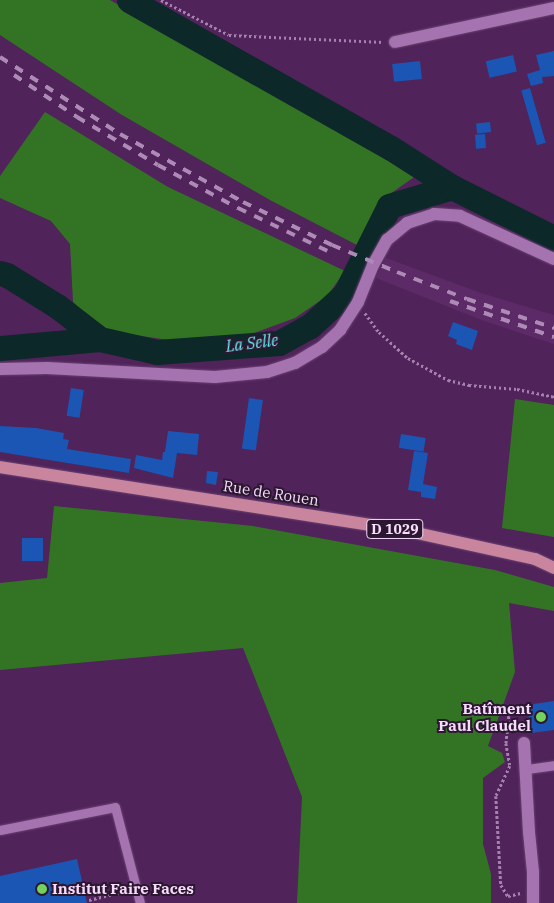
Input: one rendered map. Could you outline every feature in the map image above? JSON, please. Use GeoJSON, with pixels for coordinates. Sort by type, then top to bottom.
{"type":"FeatureCollection","features":[{"type":"Feature","properties":{"kind":"main road","name":"Rue de Rouen"},"geometry":{"type":"LineString","coordinates":[[0,467],[404,530],[535,559],[554,568]]}},
{"type":"Feature","properties":{"kind":"main road","name":"Rue de Rouen"},"geometry":{"type":"LineString","coordinates":[[535,559],[554,558]]}},
{"type":"Feature","properties":{"kind":"street"},"geometry":{"type":"LineString","coordinates":[[395,42],[554,8]]}},
{"type":"Feature","properties":{"kind":"street"},"geometry":{"type":"LineString","coordinates":[[0,369],[47,368],[214,377],[267,372],[296,363],[322,347],[340,330],[358,302],[373,266],[387,240],[407,223],[424,216],[440,214],[460,216],[554,259]]}},
{"type":"Feature","properties":{"kind":"street"},"geometry":{"type":"LineString","coordinates":[[524,743],[533,897]]}},
{"type":"Feature","properties":{"kind":"lane"},"geometry":{"type":"LineString","coordinates":[[526,769],[554,765]]}},
{"type":"Feature","properties":{"kind":"lane"},"geometry":{"type":"LineString","coordinates":[[0,830],[115,807],[140,903]]}},
{"type":"Feature","properties":{"kind":"path"},"geometry":{"type":"LineString","coordinates":[[162,0],[228,35],[395,42]]}},
{"type":"Feature","properties":{"kind":"path"},"geometry":{"type":"LineString","coordinates":[[358,302],[368,317],[393,346],[408,358],[448,380],[469,385],[518,389],[554,397]]}},
{"type":"Feature","properties":{"kind":"path"},"geometry":{"type":"LineString","coordinates":[[509,716],[506,744],[510,766],[496,796],[501,885],[508,896],[533,897]]}},
{"type":"Feature","properties":{"kind":"path"},"geometry":{"type":"LineString","coordinates":[[89,900],[136,888]]}},
{"type":"Feature","properties":{"kind":"shaded area"},"geometry":{"type":"Polygon","coordinates":[[[386,258],[481,293],[554,315],[554,344],[484,321],[376,278],[386,258]]]}},
{"type":"Feature","properties":{"kind":"green space"},"geometry":{"type":"Polygon","coordinates":[[[0,0],[110,0],[417,175],[380,201],[357,245],[270,200],[122,115],[0,35],[0,0]]]}},
{"type":"Feature","properties":{"kind":"green space"},"geometry":{"type":"Polygon","coordinates":[[[45,112],[168,187],[345,271],[327,296],[295,318],[251,334],[169,340],[101,330],[73,302],[70,244],[51,221],[0,198],[0,176],[45,112]]]}},
{"type":"Feature","properties":{"kind":"green space"},"geometry":{"type":"Polygon","coordinates":[[[515,399],[554,405],[554,537],[502,528],[515,399]]]}},
{"type":"Feature","properties":{"kind":"green space"},"geometry":{"type":"Polygon","coordinates":[[[54,506],[253,526],[495,570],[554,587],[554,611],[509,603],[515,672],[488,746],[502,753],[505,762],[483,778],[483,844],[491,874],[491,903],[297,903],[302,797],[243,648],[0,670],[0,583],[47,578],[54,506]]]}},
{"type":"Feature","properties":{"kind":"building"},"geometry":{"type":"Polygon","coordinates":[[[554,51],[554,76],[542,77],[543,83],[531,86],[527,74],[540,70],[536,55],[554,51]]]}},
{"type":"Feature","properties":{"kind":"building"},"geometry":{"type":"Polygon","coordinates":[[[513,55],[517,72],[490,78],[486,61],[513,55]]]}},
{"type":"Feature","properties":{"kind":"building"},"geometry":{"type":"Polygon","coordinates":[[[420,61],[422,79],[394,82],[392,64],[420,61]]]}},
{"type":"Feature","properties":{"kind":"building"},"geometry":{"type":"Polygon","coordinates":[[[530,88],[546,143],[537,145],[521,90],[530,88]]]}},
{"type":"Feature","properties":{"kind":"building"},"geometry":{"type":"Polygon","coordinates":[[[490,122],[491,132],[477,133],[476,123],[490,122]]]}},
{"type":"Feature","properties":{"kind":"building"},"geometry":{"type":"Polygon","coordinates":[[[485,134],[486,148],[476,149],[475,135],[485,134]]]}},
{"type":"Feature","properties":{"kind":"building"},"geometry":{"type":"Polygon","coordinates":[[[453,322],[478,331],[472,350],[456,344],[457,340],[448,336],[453,322]]]}},
{"type":"Feature","properties":{"kind":"building"},"geometry":{"type":"Polygon","coordinates":[[[71,388],[84,390],[79,418],[67,416],[71,388]]]}},
{"type":"Feature","properties":{"kind":"building"},"geometry":{"type":"Polygon","coordinates":[[[249,398],[263,400],[256,450],[242,449],[249,398]]]}},
{"type":"Feature","properties":{"kind":"building"},"geometry":{"type":"Polygon","coordinates":[[[0,426],[36,428],[64,433],[63,439],[69,440],[67,449],[131,459],[129,473],[0,452],[0,426]]]}},
{"type":"Feature","properties":{"kind":"building"},"geometry":{"type":"Polygon","coordinates":[[[168,431],[199,434],[197,455],[177,453],[173,478],[134,468],[136,455],[162,460],[168,431]]]}},
{"type":"Feature","properties":{"kind":"building"},"geometry":{"type":"Polygon","coordinates":[[[401,434],[426,438],[424,452],[399,448],[401,434]]]}},
{"type":"Feature","properties":{"kind":"building"},"geometry":{"type":"Polygon","coordinates":[[[414,451],[428,453],[423,484],[437,487],[435,499],[421,497],[421,492],[408,490],[414,451]]]}},
{"type":"Feature","properties":{"kind":"building"},"geometry":{"type":"Polygon","coordinates":[[[207,471],[218,472],[216,485],[206,483],[207,471]]]}},
{"type":"Feature","properties":{"kind":"building"},"geometry":{"type":"Polygon","coordinates":[[[22,538],[43,538],[43,561],[22,561],[22,538]]]}},
{"type":"Feature","properties":{"kind":"building","name":"Batîment Paul Claudel"},"geometry":{"type":"Polygon","coordinates":[[[554,701],[554,730],[531,733],[527,705],[554,701]]]}},
{"type":"Feature","properties":{"kind":"building","name":"Institut Faire Faces"},"geometry":{"type":"Polygon","coordinates":[[[77,859],[87,903],[0,903],[0,876],[77,859]]]}},
{"type":"Feature","properties":{"kind":"waterway","name":"La Selle"},"geometry":{"type":"LineString","coordinates":[[129,0],[391,148],[452,187]]}},
{"type":"Feature","properties":{"kind":"waterway","name":"La Selle"},"geometry":{"type":"LineString","coordinates":[[0,348],[100,339],[157,352],[279,343],[310,326],[345,294],[389,206],[452,187],[554,238]]}},
{"type":"Feature","properties":{"kind":"waterway","name":"La Selle"},"geometry":{"type":"LineString","coordinates":[[0,273],[7,275],[57,306],[100,339]]}},
{"type":"Feature","properties":{"kind":"railway"},"geometry":{"type":"LineString","coordinates":[[0,57],[120,134],[243,202],[332,245],[397,272],[467,299],[554,328]]}},
{"type":"Feature","properties":{"kind":"railway"},"geometry":{"type":"LineString","coordinates":[[14,75],[77,117],[158,165],[238,208],[332,253]]}},
{"type":"Feature","properties":{"kind":"railway"},"geometry":{"type":"LineString","coordinates":[[450,301],[554,337]]}},
{"type":"Feature","properties":{"kind":"place","name":"Batîment Paul Claudel"},"geometry":{"type":"Point","coordinates":[541,717]}},
{"type":"Feature","properties":{"kind":"place","name":"Institut Faire Faces"},"geometry":{"type":"Point","coordinates":[42,889]}}]}
